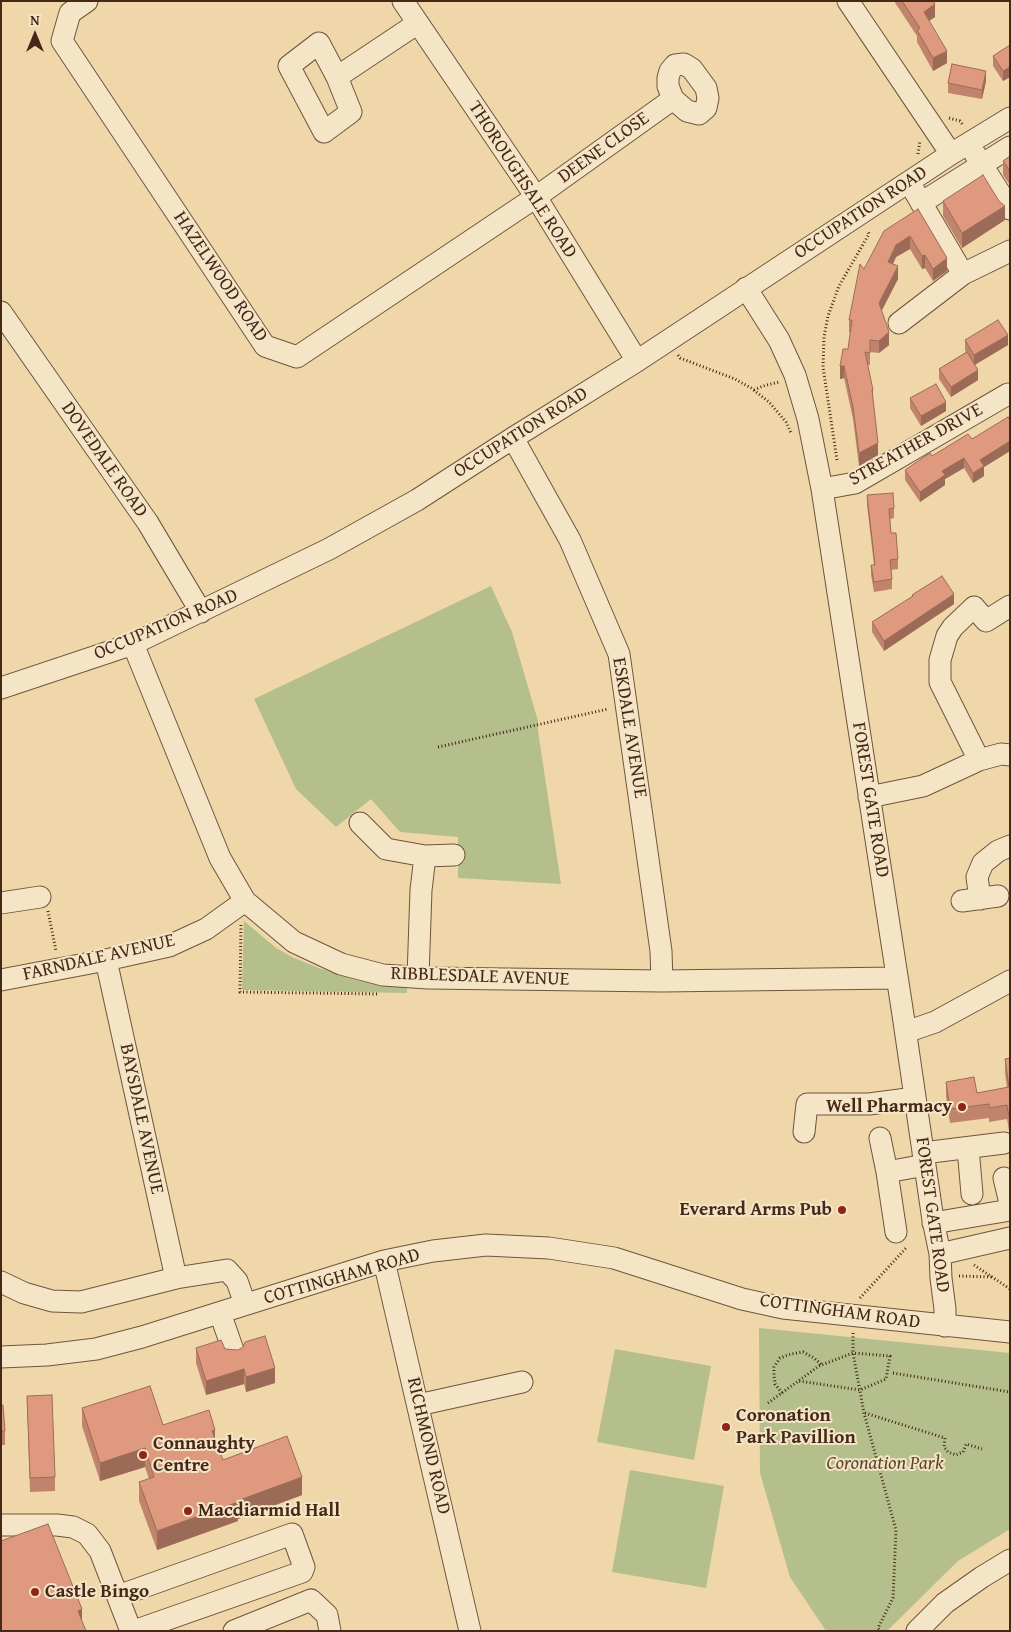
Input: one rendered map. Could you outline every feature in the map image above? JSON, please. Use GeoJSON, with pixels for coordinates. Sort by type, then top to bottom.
{"type":"FeatureCollection","features":[{"type":"Feature","properties":{"kind":"street","name":"HAZELWOOD ROAD"},"geometry":{"type":"LineString","coordinates":[[87,1],[70,13],[62,41],[265,346],[297,357],[536,197]]}},
{"type":"Feature","properties":{"kind":"street","name":"THOROUGHSALE ROAD"},"geometry":{"type":"LineString","coordinates":[[403,1],[536,197],[637,361]]}},
{"type":"Feature","properties":{"kind":"street"},"geometry":{"type":"LineString","coordinates":[[848,1],[960,148],[982,165],[1010,209]]}},
{"type":"Feature","properties":{"kind":"street"},"geometry":{"type":"LineString","coordinates":[[337,77],[418,23]]}},
{"type":"Feature","properties":{"kind":"street","name":"DEENE CLOSE"},"geometry":{"type":"LineString","coordinates":[[536,197],[673,99]]}},
{"type":"Feature","properties":{"kind":"street","name":"OCCUPATION ROAD"},"geometry":{"type":"LineString","coordinates":[[1,688],[133,644],[329,549],[417,500],[512,438],[637,361],[960,148],[1010,118]]}},
{"type":"Feature","properties":{"kind":"street"},"geometry":{"type":"LineString","coordinates":[[921,203],[1010,147]]}},
{"type":"Feature","properties":{"kind":"street"},"geometry":{"type":"LineString","coordinates":[[909,182],[963,274]]}},
{"type":"Feature","properties":{"kind":"street"},"geometry":{"type":"LineString","coordinates":[[899,323],[963,274],[1010,251]]}},
{"type":"Feature","properties":{"kind":"street","name":"FOREST GATE ROAD"},"geometry":{"type":"LineString","coordinates":[[746,288],[779,340],[796,378],[831,487],[869,797],[924,1159],[934,1223],[948,1252],[941,1278],[945,1326]]}},
{"type":"Feature","properties":{"kind":"street","name":"DOVEDALE ROAD"},"geometry":{"type":"LineString","coordinates":[[1,312],[148,522],[201,612]]}},
{"type":"Feature","properties":{"kind":"street","name":"STREATHER DRIVE"},"geometry":{"type":"LineString","coordinates":[[831,487],[855,483],[1008,394]]}},
{"type":"Feature","properties":{"kind":"street","name":"ESKDALE AVENUE"},"geometry":{"type":"LineString","coordinates":[[512,438],[570,540],[619,654],[661,951],[662,981]]}},
{"type":"Feature","properties":{"kind":"street"},"geometry":{"type":"LineString","coordinates":[[979,760],[940,682],[940,660],[943,645],[950,632],[974,607],[986,621],[1010,606]]}},
{"type":"Feature","properties":{"kind":"street","name":"RIBBLESDALE AVENUE"},"geometry":{"type":"LineString","coordinates":[[133,644],[240,904],[294,942],[333,960],[378,974],[418,977],[662,981],[897,978]]}},
{"type":"Feature","properties":{"kind":"street"},"geometry":{"type":"LineString","coordinates":[[869,797],[924,786],[979,760],[1001,754],[1010,755]]}},
{"type":"Feature","properties":{"kind":"street"},"geometry":{"type":"LineString","coordinates":[[360,823],[386,849],[425,856],[454,856]]}},
{"type":"Feature","properties":{"kind":"street"},"geometry":{"type":"LineString","coordinates":[[980,899],[977,877],[983,863],[998,851],[1010,846]]}},
{"type":"Feature","properties":{"kind":"street"},"geometry":{"type":"LineString","coordinates":[[418,977],[420,890],[425,856]]}},
{"type":"Feature","properties":{"kind":"street"},"geometry":{"type":"LineString","coordinates":[[1,903],[40,897]]}},
{"type":"Feature","properties":{"kind":"street","name":"FARNDALE AVENUE"},"geometry":{"type":"LineString","coordinates":[[1,980],[169,946],[206,929],[240,904]]}},
{"type":"Feature","properties":{"kind":"street","name":"BAYSDALE AVENUE"},"geometry":{"type":"LineString","coordinates":[[106,960],[176,1278]]}},
{"type":"Feature","properties":{"kind":"street"},"geometry":{"type":"LineString","coordinates":[[906,1032],[935,1022],[1010,981]]}},
{"type":"Feature","properties":{"kind":"street"},"geometry":{"type":"LineString","coordinates":[[804,1132],[807,1104],[869,1104],[915,1098]]}},
{"type":"Feature","properties":{"kind":"street"},"geometry":{"type":"LineString","coordinates":[[880,1138],[904,1237]]}},
{"type":"Feature","properties":{"kind":"street"},"geometry":{"type":"LineString","coordinates":[[887,1172],[924,1159],[968,1148],[1004,1143]]}},
{"type":"Feature","properties":{"kind":"street"},"geometry":{"type":"LineString","coordinates":[[968,1148],[972,1194]]}},
{"type":"Feature","properties":{"kind":"street"},"geometry":{"type":"LineString","coordinates":[[1004,1178],[1010,1203]]}},
{"type":"Feature","properties":{"kind":"street"},"geometry":{"type":"LineString","coordinates":[[934,1223],[1010,1210]]}},
{"type":"Feature","properties":{"kind":"street"},"geometry":{"type":"LineString","coordinates":[[948,1252],[1010,1238]]}},
{"type":"Feature","properties":{"kind":"street","name":"COTTINGHAM ROAD"},"geometry":{"type":"LineString","coordinates":[[1,1357],[47,1355],[96,1349],[142,1337],[384,1261],[433,1251],[486,1245],[549,1248],[614,1258],[742,1299],[783,1308],[852,1317],[1010,1332]]}},
{"type":"Feature","properties":{"kind":"street","name":"RICHMOND ROAD"},"geometry":{"type":"LineString","coordinates":[[384,1261],[470,1631]]}},
{"type":"Feature","properties":{"kind":"street"},"geometry":{"type":"LineString","coordinates":[[1,1282],[24,1293],[52,1301],[81,1302],[176,1278],[227,1270],[237,1281],[245,1304]]}},
{"type":"Feature","properties":{"kind":"street"},"geometry":{"type":"LineString","coordinates":[[220,1313],[234,1353]]}},
{"type":"Feature","properties":{"kind":"street"},"geometry":{"type":"LineString","coordinates":[[418,1405],[522,1382]]}},
{"type":"Feature","properties":{"kind":"street"},"geometry":{"type":"LineString","coordinates":[[1,1524],[57,1525],[73,1527],[87,1534],[100,1551],[118,1596],[133,1631],[302,1572],[304,1567],[292,1534],[118,1596]]}},
{"type":"Feature","properties":{"kind":"street"},"geometry":{"type":"LineString","coordinates":[[917,1631],[945,1603],[982,1576],[1010,1560]]}},
{"type":"Feature","properties":{"kind":"street"},"geometry":{"type":"LineString","coordinates":[[234,1631],[312,1600],[327,1615],[330,1631]]}},
{"type":"Feature","properties":{"kind":"path"},"geometry":{"type":"LineString","coordinates":[[831,487],[823,367],[824,337],[828,316],[839,286],[869,234],[859,215]]}},
{"type":"Feature","properties":{"kind":"path"},"geometry":{"type":"LineString","coordinates":[[670,339],[680,358],[735,379],[754,390],[786,422],[793,438]]}},
{"type":"Feature","properties":{"kind":"path"},"geometry":{"type":"LineString","coordinates":[[754,390],[796,378]]}},
{"type":"Feature","properties":{"kind":"path"},"geometry":{"type":"LineString","coordinates":[[438,747],[626,704]]}},
{"type":"Feature","properties":{"kind":"path"},"geometry":{"type":"LineString","coordinates":[[40,897],[49,913],[59,969]]}},
{"type":"Feature","properties":{"kind":"path"},"geometry":{"type":"LineString","coordinates":[[240,904],[240,992],[384,994]]}},
{"type":"Feature","properties":{"kind":"path"},"geometry":{"type":"LineString","coordinates":[[880,1631],[878,1628],[893,1598],[896,1530],[864,1413],[853,1353],[852,1317],[858,1300],[904,1237]]}},
{"type":"Feature","properties":{"kind":"path"},"geometry":{"type":"LineString","coordinates":[[948,1252],[1010,1289]]}},
{"type":"Feature","properties":{"kind":"path"},"geometry":{"type":"LineString","coordinates":[[782,1393],[775,1384],[774,1375],[774,1367],[780,1358],[803,1352],[823,1365]]}},
{"type":"Feature","properties":{"kind":"path"},"geometry":{"type":"LineString","coordinates":[[768,1403],[798,1381],[823,1365],[853,1353],[890,1356],[886,1379],[860,1390],[798,1381]]}},
{"type":"Feature","properties":{"kind":"path"},"geometry":{"type":"LineString","coordinates":[[893,1373],[1010,1392]]}},
{"type":"Feature","properties":{"kind":"path"},"geometry":{"type":"LineString","coordinates":[[864,1413],[945,1438],[944,1447],[948,1452],[956,1455],[963,1452],[966,1444],[982,1449]]}},
{"type":"Feature","properties":{"kind":"green space"},"geometry":{"type":"Polygon","coordinates":[[[491,586],[512,632],[538,721],[561,884],[458,878],[458,837],[400,832],[371,799],[336,827],[296,789],[254,699],[491,586]]]}},
{"type":"Feature","properties":{"kind":"green space"},"geometry":{"type":"Polygon","coordinates":[[[244,921],[276,948],[294,958],[356,980],[407,985],[407,993],[242,990],[244,921]]]}},
{"type":"Feature","properties":{"kind":"green space","name":"Coronation Park"},"geometry":{"type":"Polygon","coordinates":[[[759,1328],[1010,1353],[1010,1529],[958,1561],[887,1631],[826,1631],[790,1577],[760,1473],[759,1328]]]}},
{"type":"Feature","properties":{"kind":"green space"},"geometry":{"type":"Polygon","coordinates":[[[615,1349],[711,1366],[694,1460],[597,1442],[615,1349]]]}},
{"type":"Feature","properties":{"kind":"green space"},"geometry":{"type":"Polygon","coordinates":[[[630,1470],[724,1486],[706,1588],[612,1572],[630,1470]]]}},
{"type":"Feature","properties":{"kind":"building"},"geometry":{"type":"Polygon","coordinates":[[[902,1],[933,1],[935,4],[924,12],[947,51],[933,58],[917,30],[920,28],[902,1]]]}},
{"type":"Feature","properties":{"kind":"building"},"geometry":{"type":"Polygon","coordinates":[[[1010,45],[1010,67],[1003,71],[993,56],[1010,45]]]}},
{"type":"Feature","properties":{"kind":"building"},"geometry":{"type":"Polygon","coordinates":[[[952,64],[986,71],[982,90],[948,83],[952,64]]]}},
{"type":"Feature","properties":{"kind":"building"},"geometry":{"type":"Polygon","coordinates":[[[1010,156],[1010,171],[1003,161],[1010,156]]]}},
{"type":"Feature","properties":{"kind":"building"},"geometry":{"type":"Polygon","coordinates":[[[983,175],[999,201],[1005,206],[962,233],[943,201],[983,175]]]}},
{"type":"Feature","properties":{"kind":"building"},"geometry":{"type":"Polygon","coordinates":[[[918,209],[947,258],[933,269],[925,255],[922,256],[910,236],[896,245],[888,262],[898,266],[879,303],[889,332],[879,341],[870,340],[870,353],[865,352],[873,390],[878,443],[859,453],[853,407],[844,366],[840,366],[843,349],[848,349],[852,320],[849,320],[860,264],[864,269],[884,231],[918,209]]]}},
{"type":"Feature","properties":{"kind":"building"},"geometry":{"type":"Polygon","coordinates":[[[998,320],[1008,335],[974,355],[965,340],[998,320]]]}},
{"type":"Feature","properties":{"kind":"building"},"geometry":{"type":"Polygon","coordinates":[[[967,352],[978,370],[951,387],[939,369],[967,352]]]}},
{"type":"Feature","properties":{"kind":"building"},"geometry":{"type":"Polygon","coordinates":[[[936,384],[946,402],[921,416],[910,398],[936,384]]]}},
{"type":"Feature","properties":{"kind":"building"},"geometry":{"type":"Polygon","coordinates":[[[1008,417],[1010,420],[1010,441],[980,460],[984,466],[973,473],[964,458],[942,471],[945,475],[920,492],[905,470],[930,453],[932,456],[968,434],[972,439],[1008,417]]]}},
{"type":"Feature","properties":{"kind":"building"},"geometry":{"type":"Polygon","coordinates":[[[893,493],[894,508],[889,509],[891,533],[896,533],[898,559],[890,560],[892,579],[874,582],[871,565],[875,565],[867,495],[893,493]]]}},
{"type":"Feature","properties":{"kind":"building"},"geometry":{"type":"Polygon","coordinates":[[[942,576],[954,594],[884,641],[872,622],[942,576]]]}},
{"type":"Feature","properties":{"kind":"building"},"geometry":{"type":"Polygon","coordinates":[[[1010,1058],[1010,1118],[1007,1105],[989,1108],[989,1104],[950,1109],[946,1082],[974,1077],[977,1093],[1009,1087],[1005,1059],[1010,1058]]]}},
{"type":"Feature","properties":{"kind":"building"},"geometry":{"type":"Polygon","coordinates":[[[265,1336],[275,1368],[246,1377],[244,1369],[206,1381],[196,1348],[221,1340],[225,1349],[238,1350],[243,1347],[245,1342],[265,1336]]]}},
{"type":"Feature","properties":{"kind":"building"},"geometry":{"type":"Polygon","coordinates":[[[150,1386],[163,1425],[209,1410],[215,1430],[212,1431],[223,1460],[287,1436],[302,1477],[157,1531],[139,1482],[154,1477],[145,1448],[100,1463],[82,1408],[150,1386]]]}},
{"type":"Feature","properties":{"kind":"building"},"geometry":{"type":"Polygon","coordinates":[[[52,1395],[55,1477],[30,1478],[27,1396],[52,1395]]]}},
{"type":"Feature","properties":{"kind":"building"},"geometry":{"type":"Polygon","coordinates":[[[1,1405],[3,1405],[5,1431],[1,1431],[1,1405]]]}},
{"type":"Feature","properties":{"kind":"building","name":"Castle Bingo"},"geometry":{"type":"Polygon","coordinates":[[[48,1524],[82,1609],[78,1611],[86,1631],[1,1631],[1,1541],[48,1524]]]}},
{"type":"Feature","properties":{"kind":"place","name":"Well Pharmacy"},"geometry":{"type":"Point","coordinates":[962,1107]}},
{"type":"Feature","properties":{"kind":"place","name":"Everard Arms Pub"},"geometry":{"type":"Point","coordinates":[842,1210]}},
{"type":"Feature","properties":{"kind":"place","name":"Coronation Park Pavillion"},"geometry":{"type":"Point","coordinates":[726,1427]}},
{"type":"Feature","properties":{"kind":"place","name":"Connaughty Centre"},"geometry":{"type":"Point","coordinates":[143,1455]}},
{"type":"Feature","properties":{"kind":"place","name":"Macdiarmid Hall"},"geometry":{"type":"Point","coordinates":[188,1511]}},
{"type":"Feature","properties":{"kind":"place","name":"Castle Bingo"},"geometry":{"type":"Point","coordinates":[35,1592]}}]}
